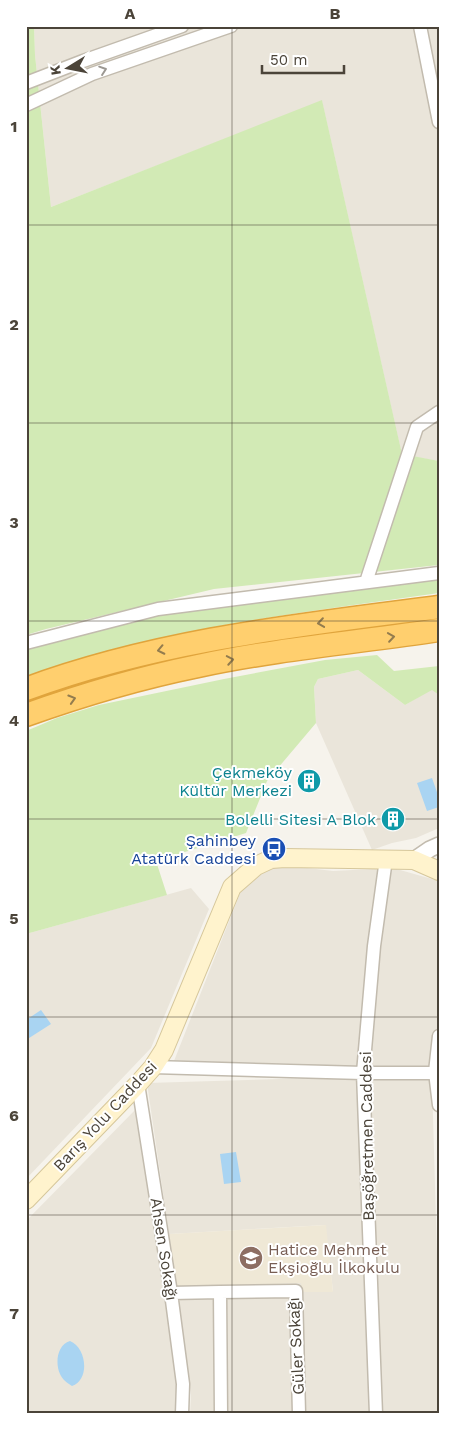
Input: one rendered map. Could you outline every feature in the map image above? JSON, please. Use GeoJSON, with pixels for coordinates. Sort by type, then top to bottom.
{"type":"FeatureCollection","features":[{"type":"Feature","properties":{"kind":"highway"},"geometry":{"type":"LineString","coordinates":[[26,690],[132,656],[186,645],[282,628],[439,607]]}},
{"type":"Feature","properties":{"kind":"highway"},"geometry":{"type":"LineString","coordinates":[[26,716],[67,700],[140,679],[199,665],[275,652],[439,630]]}},
{"type":"Feature","properties":{"kind":"main road","name":"Barış Yolu Caddesi"},"geometry":{"type":"LineString","coordinates":[[26,1200],[138,1084],[164,1050],[232,887],[256,866],[271,859],[386,859]]}},
{"type":"Feature","properties":{"kind":"main road"},"geometry":{"type":"LineString","coordinates":[[386,859],[414,860],[439,871]]}},
{"type":"Feature","properties":{"kind":"street"},"geometry":{"type":"LineString","coordinates":[[26,83],[182,26]]}},
{"type":"Feature","properties":{"kind":"street"},"geometry":{"type":"LineString","coordinates":[[26,105],[92,74],[231,26]]}},
{"type":"Feature","properties":{"kind":"street"},"geometry":{"type":"LineString","coordinates":[[420,26],[439,119]]}},
{"type":"Feature","properties":{"kind":"street"},"geometry":{"type":"LineString","coordinates":[[366,582],[417,427],[439,412]]}},
{"type":"Feature","properties":{"kind":"street"},"geometry":{"type":"LineString","coordinates":[[26,643],[158,609],[439,574]]}},
{"type":"Feature","properties":{"kind":"street"},"geometry":{"type":"LineString","coordinates":[[414,860],[439,845]]}},
{"type":"Feature","properties":{"kind":"street","name":"Başöğretmen Caddesi"},"geometry":{"type":"LineString","coordinates":[[376,1414],[363,1072],[374,946],[386,859]]}},
{"type":"Feature","properties":{"kind":"street"},"geometry":{"type":"LineString","coordinates":[[439,1036],[437,1072],[439,1105]]}},
{"type":"Feature","properties":{"kind":"street"},"geometry":{"type":"LineString","coordinates":[[153,1066],[363,1072],[437,1072]]}},
{"type":"Feature","properties":{"kind":"street","name":"Ahsen Sokağı"},"geometry":{"type":"LineString","coordinates":[[138,1084],[171,1293],[183,1384],[182,1414]]}},
{"type":"Feature","properties":{"kind":"street","name":"Güler Sokağı"},"geometry":{"type":"LineString","coordinates":[[220,1292],[296,1291],[299,1414]]}},
{"type":"Feature","properties":{"kind":"street"},"geometry":{"type":"LineString","coordinates":[[171,1293],[220,1292],[221,1414]]}},
{"type":"Feature","properties":{"kind":"shaded area"},"geometry":{"type":"Polygon","coordinates":[[[34,26],[439,26],[439,461],[402,455],[322,101],[51,207],[35,55],[34,26]]]}},
{"type":"Feature","properties":{"kind":"shaded area"},"geometry":{"type":"Polygon","coordinates":[[[358,670],[405,705],[432,689],[439,695],[439,828],[416,838],[372,850],[316,723],[314,687],[318,679],[358,670]]]}},
{"type":"Feature","properties":{"kind":"shaded area"},"geometry":{"type":"Polygon","coordinates":[[[282,865],[333,871],[393,868],[439,881],[439,1023],[432,1081],[439,1325],[439,1414],[190,1414],[191,1395],[177,1288],[301,1283],[333,1291],[325,1225],[169,1234],[147,1083],[313,1078],[310,1064],[174,1061],[248,873],[282,865]]]}},
{"type":"Feature","properties":{"kind":"shaded area"},"geometry":{"type":"Polygon","coordinates":[[[191,888],[209,909],[151,1048],[26,1179],[26,934],[191,888]]]}},
{"type":"Feature","properties":{"kind":"shaded area"},"geometry":{"type":"Polygon","coordinates":[[[136,1109],[177,1365],[175,1414],[26,1414],[26,1221],[136,1109]]]}},
{"type":"Feature","properties":{"kind":"shaded area","name":"Hatice Mehmet Ekşioğlu İlkokulu"},"geometry":{"type":"Polygon","coordinates":[[[326,1225],[333,1292],[302,1292],[301,1283],[177,1288],[169,1234],[326,1225]]]}},
{"type":"Feature","properties":{"kind":"green space"},"geometry":{"type":"Polygon","coordinates":[[[26,26],[34,26],[35,55],[51,207],[322,100],[402,454],[439,461],[439,565],[214,589],[26,635],[26,26]]]}},
{"type":"Feature","properties":{"kind":"green space"},"geometry":{"type":"Polygon","coordinates":[[[439,576],[439,593],[282,615],[178,634],[76,660],[26,677],[26,649],[158,614],[439,576]]]}},
{"type":"Feature","properties":{"kind":"green space"},"geometry":{"type":"Polygon","coordinates":[[[377,655],[394,671],[439,666],[439,695],[432,690],[405,705],[358,670],[318,679],[314,687],[316,723],[267,781],[246,833],[156,861],[167,895],[26,934],[26,731],[57,718],[99,705],[325,660],[377,655]]]}},
{"type":"Feature","properties":{"kind":"water"},"geometry":{"type":"Polygon","coordinates":[[[432,778],[439,798],[439,807],[427,811],[417,783],[432,778]]]}},
{"type":"Feature","properties":{"kind":"water"},"geometry":{"type":"Polygon","coordinates":[[[41,1010],[51,1024],[26,1040],[26,1020],[41,1010]]]}},
{"type":"Feature","properties":{"kind":"water"},"geometry":{"type":"Polygon","coordinates":[[[236,1152],[241,1182],[224,1184],[220,1154],[236,1152]]]}},
{"type":"Feature","properties":{"kind":"water"},"geometry":{"type":"Polygon","coordinates":[[[70,1341],[80,1350],[84,1364],[82,1377],[78,1383],[72,1386],[62,1378],[58,1370],[60,1350],[62,1346],[70,1341]]]}},
{"type":"Feature","properties":{"kind":"place","name":"Çekmeköy Kültür Merkezi"},"geometry":{"type":"Point","coordinates":[309,781]}},
{"type":"Feature","properties":{"kind":"place","name":"Bolelli Sitesi A Blok"},"geometry":{"type":"Point","coordinates":[393,819]}},
{"type":"Feature","properties":{"kind":"place","name":"Şahinbey Atatürk Caddesi"},"geometry":{"type":"Point","coordinates":[274,849]}},
{"type":"Feature","properties":{"kind":"place","name":"Hatice Mehmet Ekşioğlu İlkokulu"},"geometry":{"type":"Point","coordinates":[251,1258]}}]}
